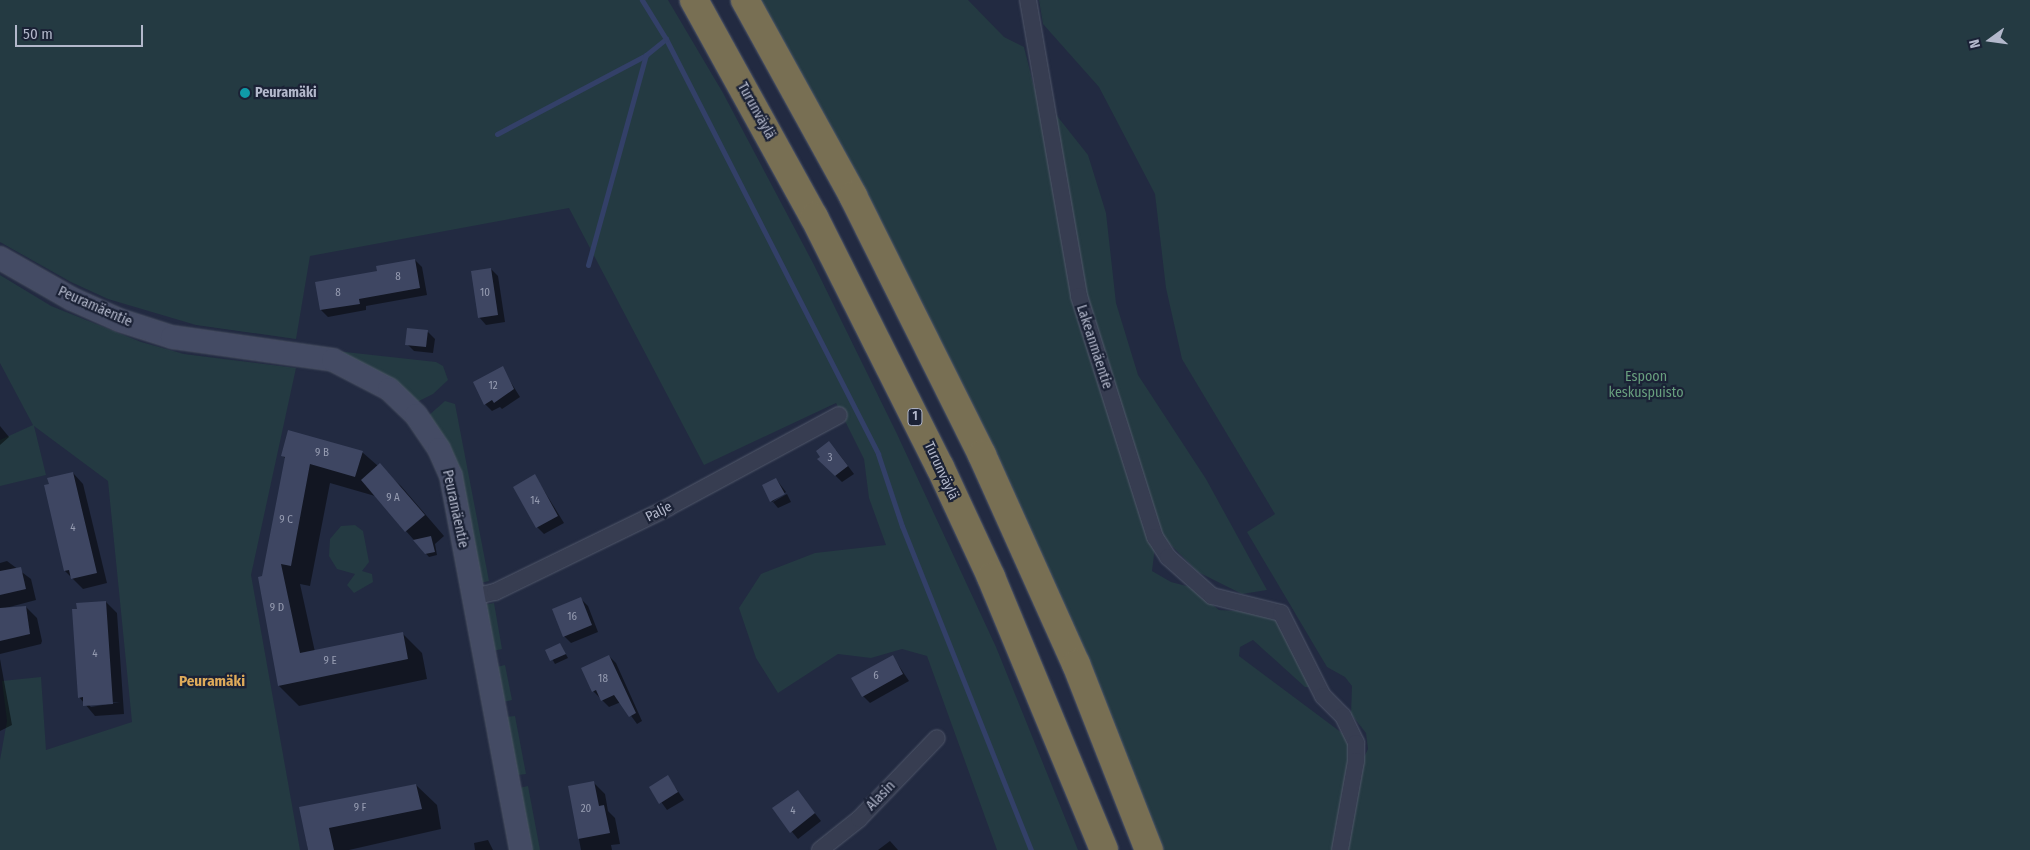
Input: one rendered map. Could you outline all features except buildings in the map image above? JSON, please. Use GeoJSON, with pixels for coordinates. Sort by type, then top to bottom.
{"type":"FeatureCollection","features":[{"type":"Feature","properties":{"kind":"highway","name":"Turunväylä"},"geometry":{"type":"LineString","coordinates":[[694,0],[814,217],[940,467],[990,577],[1104,850]]}},
{"type":"Feature","properties":{"kind":"highway"},"geometry":{"type":"LineString","coordinates":[[745,0],[858,205],[982,455],[1076,664],[1149,850]]}},
{"type":"Feature","properties":{"kind":"street","name":"Lakeanmäentie"},"geometry":{"type":"LineString","coordinates":[[1028,0],[1078,296],[1156,537],[1168,557],[1212,596],[1281,613],[1323,696],[1344,716],[1356,743],[1356,761],[1340,850]]}},
{"type":"Feature","properties":{"kind":"street","name":"Peuramäentie"},"geometry":{"type":"LineString","coordinates":[[0,258],[72,299],[118,320],[172,337],[333,360],[389,389],[416,415],[439,449],[451,476],[521,850]]}},
{"type":"Feature","properties":{"kind":"street","name":"Palje"},"geometry":{"type":"LineString","coordinates":[[473,597],[495,592],[669,507],[838,415]]}},
{"type":"Feature","properties":{"kind":"street","name":"Alasin"},"geometry":{"type":"LineString","coordinates":[[820,850],[859,819],[937,738]]}},
{"type":"Feature","properties":{"kind":"green space"},"geometry":{"type":"Polygon","coordinates":[[[0,0],[668,0],[723,93],[814,265],[897,434],[996,647],[1078,850],[997,850],[927,656],[902,649],[871,658],[838,654],[778,693],[756,658],[739,608],[761,574],[815,553],[886,545],[869,498],[864,459],[836,403],[704,465],[569,208],[310,256],[296,339],[196,325],[108,299],[71,282],[0,242],[0,0]]]}},
{"type":"Feature","properties":{"kind":"green space"},"geometry":{"type":"Polygon","coordinates":[[[759,0],[968,0],[1004,37],[1024,47],[1034,87],[1088,155],[1106,213],[1116,303],[1138,375],[1206,479],[1267,590],[1242,594],[1198,572],[1157,531],[1152,571],[1171,582],[1190,587],[1219,610],[1258,612],[1282,623],[1313,687],[1305,687],[1253,640],[1240,647],[1239,656],[1346,736],[1351,754],[1335,850],[1163,850],[1075,633],[1005,475],[922,302],[759,0]]]}},
{"type":"Feature","properties":{"kind":"green space","name":"Espoon keskuspuisto"},"geometry":{"type":"Polygon","coordinates":[[[1039,0],[2030,0],[2030,850],[1343,850],[1361,763],[1368,749],[1366,733],[1351,714],[1352,686],[1345,677],[1327,667],[1247,532],[1275,514],[1182,359],[1166,288],[1155,194],[1099,87],[1043,24],[1039,0]]]}},
{"type":"Feature","properties":{"kind":"green space"},"geometry":{"type":"Polygon","coordinates":[[[0,275],[51,306],[141,342],[184,354],[296,368],[251,575],[300,850],[0,850],[0,760],[7,721],[2,681],[41,677],[46,750],[132,722],[108,481],[34,426],[46,475],[0,486],[0,440],[33,425],[0,363],[0,275]]]}},
{"type":"Feature","properties":{"kind":"green space"},"geometry":{"type":"Polygon","coordinates":[[[336,351],[436,362],[443,366],[448,380],[433,394],[415,403],[336,351]]]}},
{"type":"Feature","properties":{"kind":"green space"},"geometry":{"type":"Polygon","coordinates":[[[445,401],[455,404],[489,581],[480,583],[448,444],[428,416],[445,401]]]}},
{"type":"Feature","properties":{"kind":"green space"},"geometry":{"type":"Polygon","coordinates":[[[355,525],[363,531],[369,562],[362,571],[372,574],[373,582],[354,593],[347,585],[355,574],[337,569],[329,556],[330,539],[341,526],[355,525]]]}},
{"type":"Feature","properties":{"kind":"green space"},"geometry":{"type":"Polygon","coordinates":[[[494,603],[502,649],[493,651],[484,605],[494,603]]]}},
{"type":"Feature","properties":{"kind":"green space"},"geometry":{"type":"Polygon","coordinates":[[[505,665],[512,700],[503,702],[496,667],[505,665]]]}},
{"type":"Feature","properties":{"kind":"green space"},"geometry":{"type":"Polygon","coordinates":[[[515,716],[526,774],[517,775],[506,717],[515,716]]]}},
{"type":"Feature","properties":{"kind":"green space"},"geometry":{"type":"Polygon","coordinates":[[[528,786],[540,850],[531,850],[519,788],[528,786]]]}},
{"type":"Feature","properties":{"kind":"waterway"},"geometry":{"type":"LineString","coordinates":[[497,134],[646,55],[666,39],[642,0]]}},
{"type":"Feature","properties":{"kind":"waterway"},"geometry":{"type":"LineString","coordinates":[[666,39],[878,454],[902,526],[1031,850]]}},
{"type":"Feature","properties":{"kind":"waterway"},"geometry":{"type":"LineString","coordinates":[[588,265],[646,55]]}},
{"type":"Feature","properties":{"kind":"place","name":"Peuramäki"},"geometry":{"type":"Point","coordinates":[245,93]}},
{"type":"Feature","properties":{"kind":"district","name":"Peuramäki"},"geometry":{"type":"Point","coordinates":[212,682]}}]}
